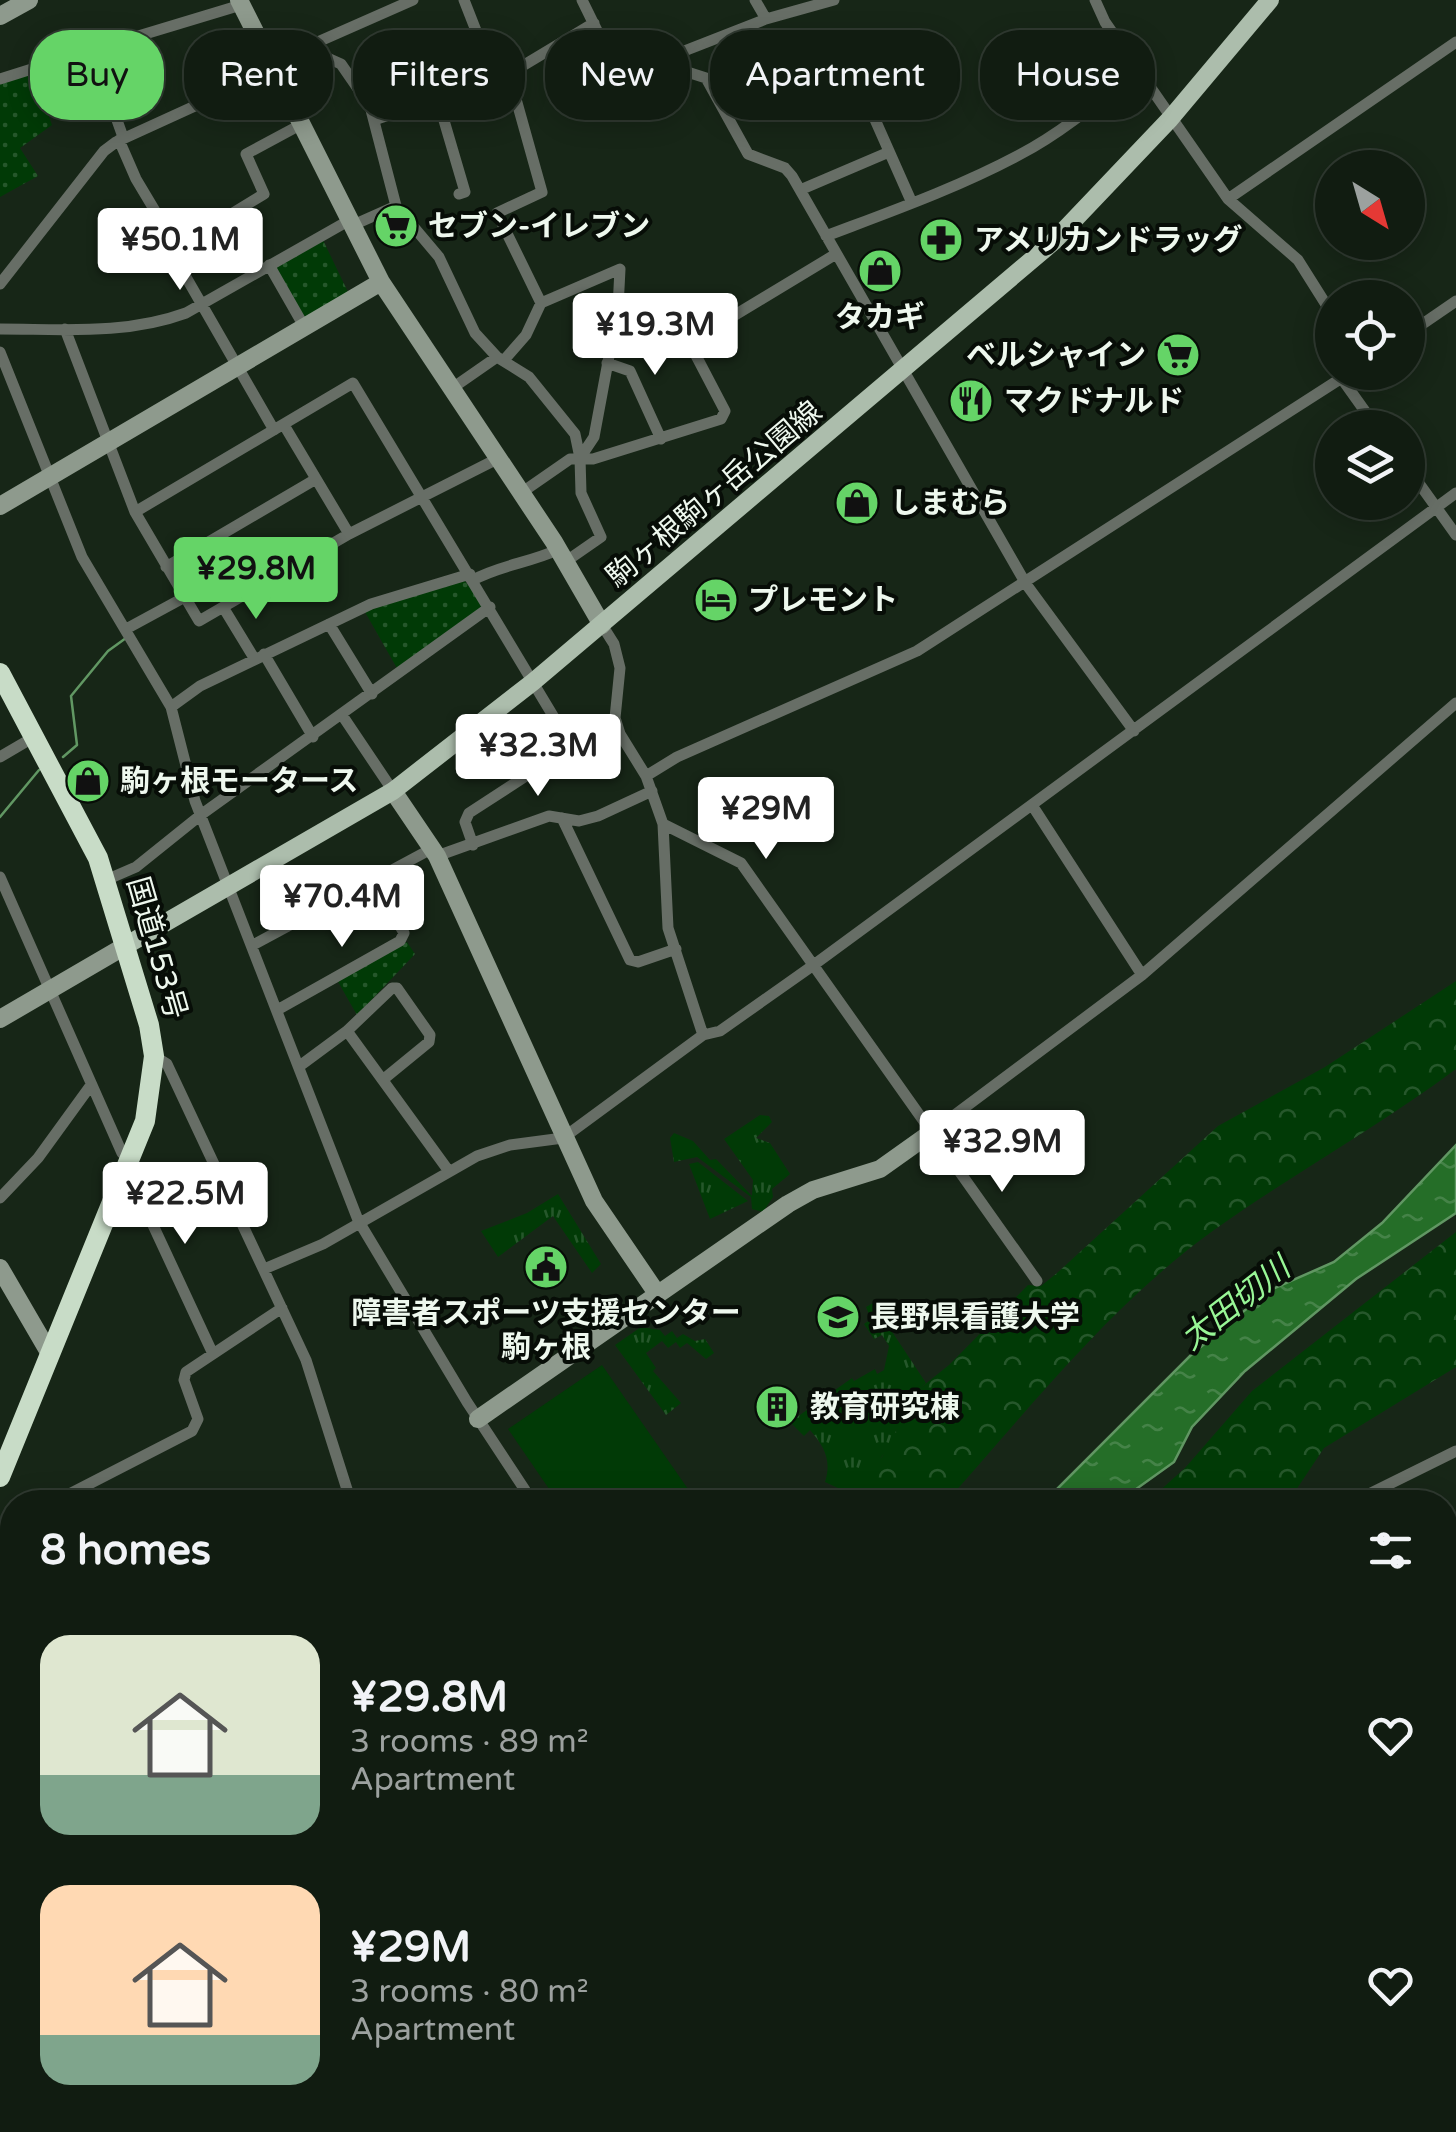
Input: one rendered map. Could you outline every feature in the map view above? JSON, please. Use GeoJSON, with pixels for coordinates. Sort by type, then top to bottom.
{"type":"FeatureCollection","features":[{"type":"Feature","properties":{"kind":"highway","name":"国道153号"},"geometry":{"type":"LineString","coordinates":[[0,672],[106,880],[154,1056],[150,1100],[127,1166],[0,1477]]}},
{"type":"Feature","properties":{"kind":"main road","name":"駒ヶ根駒ヶ岳公園線"},"geometry":{"type":"LineString","coordinates":[[125,946],[393,791],[602,625],[1053,242],[1170,119],[1270,0]]}},
{"type":"Feature","properties":{"kind":"street"},"geometry":{"type":"LineString","coordinates":[[0,16],[29,0]]}},
{"type":"Feature","properties":{"kind":"street"},"geometry":{"type":"LineString","coordinates":[[333,35],[413,0]]}},
{"type":"Feature","properties":{"kind":"street"},"geometry":{"type":"LineString","coordinates":[[464,0],[475,30]]}},
{"type":"Feature","properties":{"kind":"street"},"geometry":{"type":"LineString","coordinates":[[582,0],[597,30]]}},
{"type":"Feature","properties":{"kind":"street"},"geometry":{"type":"LineString","coordinates":[[754,0],[766,20]]}},
{"type":"Feature","properties":{"kind":"street"},"geometry":{"type":"LineString","coordinates":[[690,49],[834,0]]}},
{"type":"Feature","properties":{"kind":"street"},"geometry":{"type":"LineString","coordinates":[[1095,0],[1114,30]]}},
{"type":"Feature","properties":{"kind":"street"},"geometry":{"type":"LineString","coordinates":[[154,30],[240,2],[254,30]]}},
{"type":"Feature","properties":{"kind":"street"},"geometry":{"type":"LineString","coordinates":[[525,64],[594,23]]}},
{"type":"Feature","properties":{"kind":"street"},"geometry":{"type":"LineString","coordinates":[[1228,199],[1456,42]]}},
{"type":"Feature","properties":{"kind":"street"},"geometry":{"type":"LineString","coordinates":[[333,63],[353,81]]}},
{"type":"Feature","properties":{"kind":"street"},"geometry":{"type":"LineString","coordinates":[[0,79],[30,70]]}},
{"type":"Feature","properties":{"kind":"street"},"geometry":{"type":"LineString","coordinates":[[690,73],[706,78],[748,154],[785,168],[800,190],[1026,584],[1134,731]]}},
{"type":"Feature","properties":{"kind":"street"},"geometry":{"type":"LineString","coordinates":[[1155,96],[1228,199],[1298,260],[1315,287]]}},
{"type":"Feature","properties":{"kind":"street"},"geometry":{"type":"LineString","coordinates":[[0,284],[104,150],[121,138],[184,110]]}},
{"type":"Feature","properties":{"kind":"street"},"geometry":{"type":"LineString","coordinates":[[115,120],[136,178],[176,246]]}},
{"type":"Feature","properties":{"kind":"street"},"geometry":{"type":"LineString","coordinates":[[298,120],[381,282],[521,493],[614,644],[620,668],[616,718],[630,754],[646,776],[663,824],[668,928],[703,1035]]}},
{"type":"Feature","properties":{"kind":"street"},"geometry":{"type":"LineString","coordinates":[[171,707],[200,686],[259,656],[410,589],[561,556],[601,536],[582,493],[581,446],[529,378],[475,333],[439,257],[396,206],[377,120]]}},
{"type":"Feature","properties":{"kind":"street"},"geometry":{"type":"LineString","coordinates":[[444,120],[465,192],[459,194]]}},
{"type":"Feature","properties":{"kind":"street"},"geometry":{"type":"LineString","coordinates":[[522,120],[542,192],[497,213],[542,303]]}},
{"type":"Feature","properties":{"kind":"street"},"geometry":{"type":"LineString","coordinates":[[875,120],[912,203]]}},
{"type":"Feature","properties":{"kind":"street"},"geometry":{"type":"LineString","coordinates":[[826,236],[1021,154],[1074,120]]}},
{"type":"Feature","properties":{"kind":"street"},"geometry":{"type":"LineString","coordinates":[[300,125],[246,154],[264,194],[171,251],[237,367],[316,479],[348,534]]}},
{"type":"Feature","properties":{"kind":"street"},"geometry":{"type":"LineString","coordinates":[[800,190],[889,152]]}},
{"type":"Feature","properties":{"kind":"street"},"geometry":{"type":"LineString","coordinates":[[0,329],[115,330],[160,322],[350,223],[396,206]]}},
{"type":"Feature","properties":{"kind":"street"},"geometry":{"type":"LineString","coordinates":[[521,493],[570,459],[593,458],[724,416],[692,340],[836,254]]}},
{"type":"Feature","properties":{"kind":"street"},"geometry":{"type":"LineString","coordinates":[[268,265],[305,328]]}},
{"type":"Feature","properties":{"kind":"street"},"geometry":{"type":"LineString","coordinates":[[451,389],[501,358],[526,336],[542,303],[620,269],[618,308],[594,437],[580,458]]}},
{"type":"Feature","properties":{"kind":"street"},"geometry":{"type":"LineString","coordinates":[[0,506],[381,282]]}},
{"type":"Feature","properties":{"kind":"street"},"geometry":{"type":"LineString","coordinates":[[1425,322],[1456,301]]}},
{"type":"Feature","properties":{"kind":"street"},"geometry":{"type":"LineString","coordinates":[[65,329],[135,512],[199,620],[348,534],[498,459]]}},
{"type":"Feature","properties":{"kind":"street"},"geometry":{"type":"LineString","coordinates":[[0,352],[82,557],[171,707],[202,814],[358,1220],[522,1490]]}},
{"type":"Feature","properties":{"kind":"street"},"geometry":{"type":"LineString","coordinates":[[606,363],[630,371],[661,439]]}},
{"type":"Feature","properties":{"kind":"street"},"geometry":{"type":"LineString","coordinates":[[135,512],[353,383],[570,744]]}},
{"type":"Feature","properties":{"kind":"street"},"geometry":{"type":"LineString","coordinates":[[646,776],[677,756],[917,652],[1324,390]]}},
{"type":"Feature","properties":{"kind":"street"},"geometry":{"type":"LineString","coordinates":[[166,567],[316,479]]}},
{"type":"Feature","properties":{"kind":"street"},"geometry":{"type":"LineString","coordinates":[[1425,491],[1456,535]]}},
{"type":"Feature","properties":{"kind":"street"},"geometry":{"type":"LineString","coordinates":[[264,1269],[323,1244],[448,1170],[510,1146],[562,1138],[703,1035],[720,1030],[815,964],[1456,492]]}},
{"type":"Feature","properties":{"kind":"street"},"geometry":{"type":"LineString","coordinates":[[126,630],[184,597]]}},
{"type":"Feature","properties":{"kind":"street"},"geometry":{"type":"LineString","coordinates":[[223,607],[313,736]]}},
{"type":"Feature","properties":{"kind":"street"},"geometry":{"type":"LineString","coordinates":[[106,880],[136,867],[202,814],[490,607]]}},
{"type":"Feature","properties":{"kind":"street"},"geometry":{"type":"LineString","coordinates":[[329,624],[372,694]]}},
{"type":"Feature","properties":{"kind":"street"},"geometry":{"type":"LineString","coordinates":[[478,1420],[788,1204],[813,1190],[880,1169],[932,1132],[1142,975],[1456,702]]}},
{"type":"Feature","properties":{"kind":"street"},"geometry":{"type":"LineString","coordinates":[[342,715],[435,852],[562,1138],[594,1201],[658,1295]]}},
{"type":"Feature","properties":{"kind":"street"},"geometry":{"type":"LineString","coordinates":[[473,845],[465,822],[470,813],[570,744],[616,718]]}},
{"type":"Feature","properties":{"kind":"street"},"geometry":{"type":"LineString","coordinates":[[0,758],[34,736]]}},
{"type":"Feature","properties":{"kind":"street"},"geometry":{"type":"LineString","coordinates":[[253,944],[435,852],[473,845],[549,816],[598,816],[652,791]]}},
{"type":"Feature","properties":{"kind":"street"},"geometry":{"type":"LineString","coordinates":[[1032,805],[1142,975]]}},
{"type":"Feature","properties":{"kind":"street"},"geometry":{"type":"LineString","coordinates":[[562,818],[630,960],[638,962],[676,949]]}},
{"type":"Feature","properties":{"kind":"street"},"geometry":{"type":"LineString","coordinates":[[663,824],[741,863],[1037,1281]]}},
{"type":"Feature","properties":{"kind":"street"},"geometry":{"type":"LineString","coordinates":[[0,877],[132,1180],[214,1354]]}},
{"type":"Feature","properties":{"kind":"street"},"geometry":{"type":"LineString","coordinates":[[279,1009],[400,940],[404,933],[374,882]]}},
{"type":"Feature","properties":{"kind":"street"},"geometry":{"type":"LineString","coordinates":[[0,1019],[125,946]]}},
{"type":"Feature","properties":{"kind":"street"},"geometry":{"type":"LineString","coordinates":[[301,1065],[347,1032],[392,988],[397,988],[430,1035],[429,1042],[384,1078]]}},
{"type":"Feature","properties":{"kind":"street"},"geometry":{"type":"LineString","coordinates":[[347,1032],[448,1170]]}},
{"type":"Feature","properties":{"kind":"street"},"geometry":{"type":"LineString","coordinates":[[154,1056],[167,1064],[282,1308],[323,1404],[348,1490]]}},
{"type":"Feature","properties":{"kind":"street"},"geometry":{"type":"LineString","coordinates":[[0,1198],[38,1158],[91,1085]]}},
{"type":"Feature","properties":{"kind":"street"},"geometry":{"type":"LineString","coordinates":[[0,1268],[50,1354]]}},
{"type":"Feature","properties":{"kind":"street"},"geometry":{"type":"LineString","coordinates":[[78,1490],[192,1432],[198,1419],[184,1380],[186,1372],[282,1308]]}},
{"type":"Feature","properties":{"kind":"street"},"geometry":{"type":"LineString","coordinates":[[1378,1490],[1456,1452]]}},
{"type":"Feature","properties":{"kind":"green space"},"geometry":{"type":"Polygon","coordinates":[[[30,73],[30,120],[50,120],[52,125],[20,148],[38,176],[0,197],[0,82],[30,73]]]}},
{"type":"Feature","properties":{"kind":"green space"},"geometry":{"type":"Polygon","coordinates":[[[322,238],[348,292],[304,318],[276,269],[277,264],[322,238]]]}},
{"type":"Feature","properties":{"kind":"green space"},"geometry":{"type":"Polygon","coordinates":[[[465,581],[482,604],[479,610],[398,670],[365,612],[412,594],[465,581]]]}},
{"type":"Feature","properties":{"kind":"green space"},"geometry":{"type":"Polygon","coordinates":[[[407,942],[415,954],[357,1015],[337,980],[407,942]]]}},
{"type":"Feature","properties":{"kind":"green space"},"geometry":{"type":"Polygon","coordinates":[[[1456,981],[1456,1069],[1244,1209],[1177,1259],[1106,1324],[957,1490],[837,1490],[882,1457],[896,1431],[904,1401],[949,1365],[1028,1285],[1041,1286],[1057,1273],[1218,1126],[1325,1067],[1456,981]]]}},
{"type":"Feature","properties":{"kind":"green space"},"geometry":{"type":"Polygon","coordinates":[[[760,1115],[769,1116],[772,1122],[756,1138],[770,1143],[790,1174],[772,1189],[773,1197],[763,1212],[752,1209],[751,1197],[697,1157],[674,1162],[670,1138],[674,1133],[693,1141],[710,1160],[716,1159],[752,1196],[753,1180],[724,1139],[760,1115]]]}},
{"type":"Feature","properties":{"kind":"green space"},"geometry":{"type":"Polygon","coordinates":[[[698,1162],[748,1201],[710,1219],[689,1164],[698,1162]]]}},
{"type":"Feature","properties":{"kind":"green space"},"geometry":{"type":"Polygon","coordinates":[[[558,1194],[601,1264],[592,1273],[553,1216],[498,1257],[481,1231],[527,1213],[558,1194]]]}},
{"type":"Feature","properties":{"kind":"green space"},"geometry":{"type":"Polygon","coordinates":[[[1456,1232],[1456,1367],[1324,1448],[1296,1490],[1160,1490],[1185,1468],[1252,1391],[1456,1232]]]}},
{"type":"Feature","properties":{"kind":"green space"},"geometry":{"type":"Polygon","coordinates":[[[873,1303],[926,1383],[906,1405],[880,1459],[840,1489],[825,1482],[827,1460],[815,1436],[810,1430],[804,1436],[790,1422],[852,1378],[854,1381],[875,1369],[877,1374],[884,1370],[889,1346],[882,1335],[874,1339],[864,1324],[871,1319],[866,1307],[873,1303]]]}},
{"type":"Feature","properties":{"kind":"green space"},"geometry":{"type":"Polygon","coordinates":[[[641,1327],[660,1330],[665,1336],[672,1331],[677,1338],[683,1334],[695,1341],[705,1339],[714,1353],[706,1359],[687,1343],[680,1348],[676,1342],[668,1348],[662,1341],[646,1353],[656,1368],[653,1371],[681,1403],[666,1415],[615,1345],[641,1327]]]}},
{"type":"Feature","properties":{"kind":"green space"},"geometry":{"type":"Polygon","coordinates":[[[602,1365],[689,1490],[550,1490],[508,1429],[602,1365]]]}},
{"type":"Feature","properties":{"kind":"water"},"geometry":{"type":"Polygon","coordinates":[[[1456,1145],[1456,1213],[1356,1279],[1245,1371],[1192,1427],[1174,1462],[1135,1490],[1056,1490],[1191,1355],[1268,1291],[1334,1262],[1382,1223],[1456,1145]]]}},
{"type":"Feature","properties":{"kind":"waterway"},"geometry":{"type":"LineString","coordinates":[[63,757],[77,745],[71,696],[108,651],[126,638]]}},
{"type":"Feature","properties":{"kind":"waterway"},"geometry":{"type":"LineString","coordinates":[[0,817],[39,770]]}},
{"type":"Feature","properties":{"kind":"place","name":"セブン-イレブン"},"geometry":{"type":"Point","coordinates":[396,226]}},
{"type":"Feature","properties":{"kind":"place","name":"アメリカンドラッグ"},"geometry":{"type":"Point","coordinates":[941,240]}},
{"type":"Feature","properties":{"kind":"place","name":"タカギ"},"geometry":{"type":"Point","coordinates":[880,271]}},
{"type":"Feature","properties":{"kind":"place","name":"ベルシャイン"},"geometry":{"type":"Point","coordinates":[1178,355]}},
{"type":"Feature","properties":{"kind":"place","name":"マクドナルド"},"geometry":{"type":"Point","coordinates":[971,401]}},
{"type":"Feature","properties":{"kind":"place","name":"しまむら"},"geometry":{"type":"Point","coordinates":[857,503]}},
{"type":"Feature","properties":{"kind":"place","name":"プレモント"},"geometry":{"type":"Point","coordinates":[716,600]}},
{"type":"Feature","properties":{"kind":"place","name":"駒ヶ根モータース"},"geometry":{"type":"Point","coordinates":[88,781]}},
{"type":"Feature","properties":{"kind":"place","name":"障害者スポーツ支援センター 駒ヶ根"},"geometry":{"type":"Point","coordinates":[546,1267]}},
{"type":"Feature","properties":{"kind":"place","name":"長野県看護大学"},"geometry":{"type":"Point","coordinates":[838,1317]}},
{"type":"Feature","properties":{"kind":"place","name":"教育研究棟"},"geometry":{"type":"Point","coordinates":[777,1407]}},
{"type":"Feature","properties":{"kind":"water label","name":"太田切川"},"geometry":{"type":"Point","coordinates":[1235,1303]}}]}
